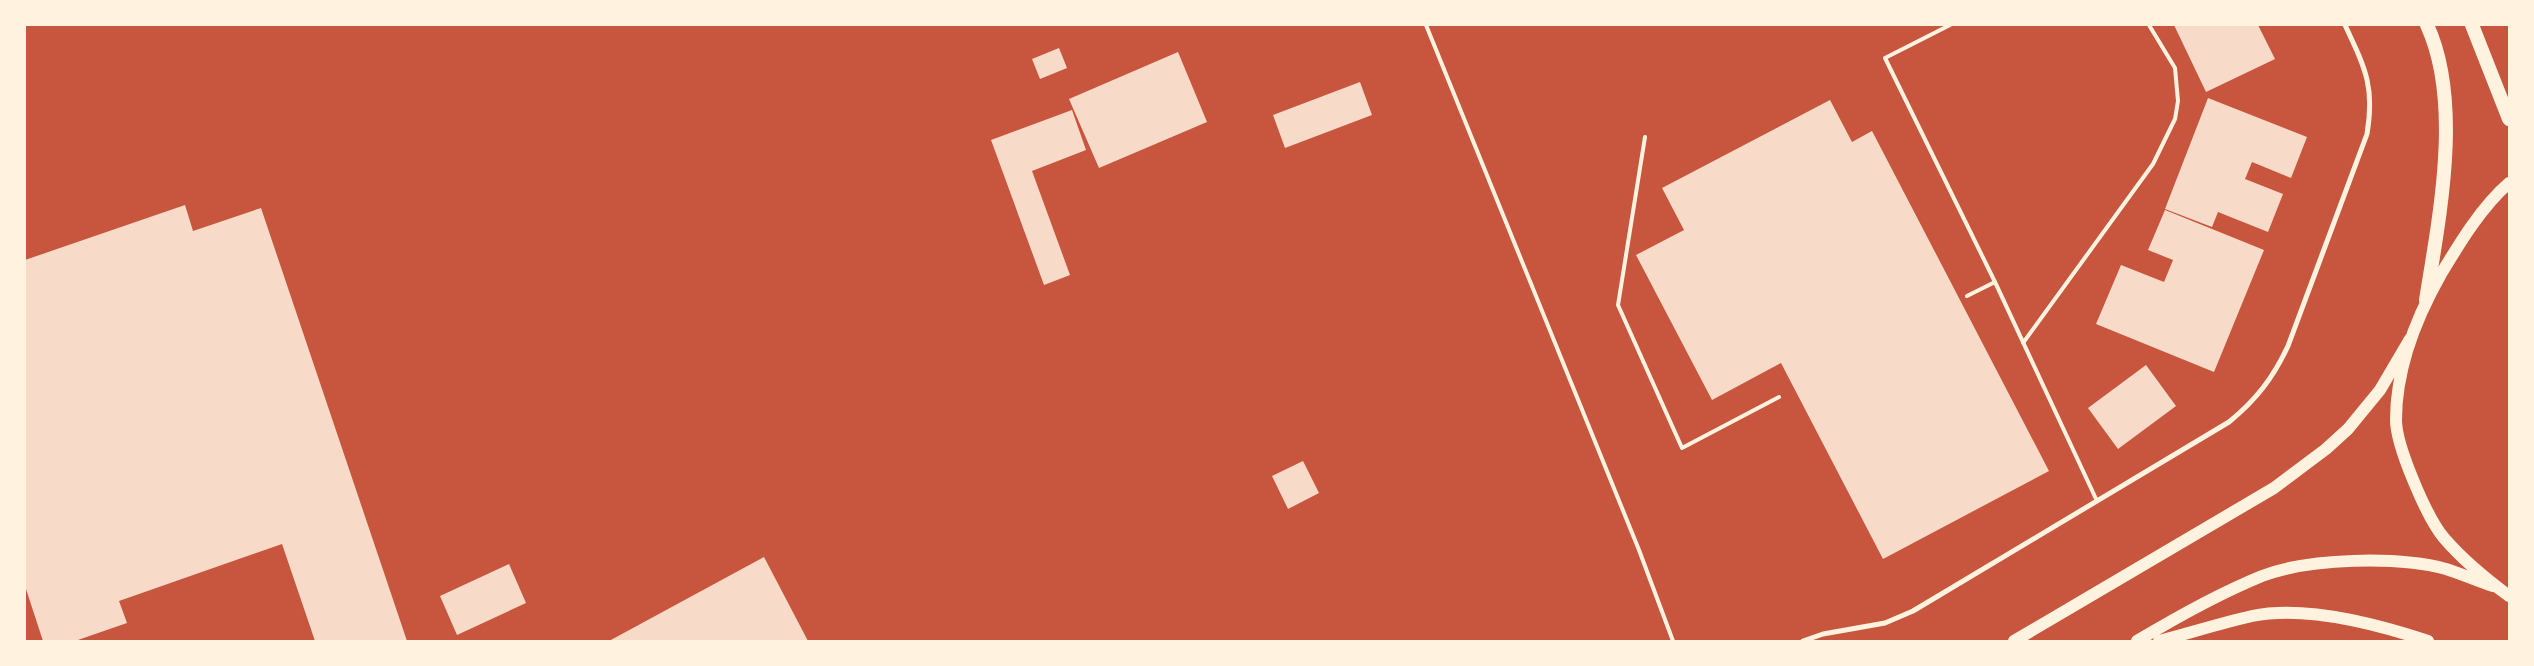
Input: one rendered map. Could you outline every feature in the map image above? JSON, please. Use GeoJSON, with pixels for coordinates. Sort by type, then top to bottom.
{"type":"FeatureCollection","features":[{"type":"Feature","properties":{"kind":"highway"},"geometry":{"type":"LineString","coordinates":[[2426,25],[2442,75],[2445,134],[2444,181],[2426,300]]}},
{"type":"Feature","properties":{"kind":"highway"},"geometry":{"type":"LineString","coordinates":[[2472,25],[2509,120]]}},
{"type":"Feature","properties":{"kind":"main road"},"geometry":{"type":"LineString","coordinates":[[2014,641],[2274,488],[2326,449],[2348,429],[2376,395],[2392,371],[2410,339],[2426,300],[2458,245],[2509,183]]}},
{"type":"Feature","properties":{"kind":"main road"},"geometry":{"type":"LineString","coordinates":[[2410,339],[2398,388],[2396,422],[2404,460],[2443,537],[2504,592]]}},
{"type":"Feature","properties":{"kind":"main road"},"geometry":{"type":"LineString","coordinates":[[2136,641],[2194,607],[2263,576],[2314,563],[2364,561],[2410,564],[2445,569],[2504,592]]}},
{"type":"Feature","properties":{"kind":"main road"},"geometry":{"type":"LineString","coordinates":[[2159,641],[2254,616],[2298,614],[2333,617],[2382,626],[2428,641]]}},
{"type":"Feature","properties":{"kind":"street"},"geometry":{"type":"LineString","coordinates":[[1804,641],[1810,637],[1885,623],[1900,618],[2230,422],[2256,399],[2274,376],[2291,337],[2367,134],[2371,103],[2366,70],[2345,25]]}},
{"type":"Feature","properties":{"kind":"lane"},"geometry":{"type":"LineString","coordinates":[[1426,25],[1673,641]]}},
{"type":"Feature","properties":{"kind":"lane"},"geometry":{"type":"LineString","coordinates":[[1950,25],[1885,58],[1994,282],[2097,501]]}},
{"type":"Feature","properties":{"kind":"lane"},"geometry":{"type":"LineString","coordinates":[[2023,343],[2153,164],[2175,119],[2178,101],[2175,68],[2149,25]]}},
{"type":"Feature","properties":{"kind":"lane"},"geometry":{"type":"LineString","coordinates":[[1645,137],[1618,305],[1682,448],[1779,397]]}},
{"type":"Feature","properties":{"kind":"lane"},"geometry":{"type":"LineString","coordinates":[[1967,296],[1994,282]]}},
{"type":"Feature","properties":{"kind":"building"},"geometry":{"type":"Polygon","coordinates":[[[2174,25],[2258,25],[2275,59],[2206,92],[2174,25]]]}},
{"type":"Feature","properties":{"kind":"building"},"geometry":{"type":"Polygon","coordinates":[[[1059,48],[1067,68],[1040,79],[1032,59],[1059,48]]]}},
{"type":"Feature","properties":{"kind":"building"},"geometry":{"type":"Polygon","coordinates":[[[1178,52],[1207,122],[1099,168],[1069,99],[1178,52]]]}},
{"type":"Feature","properties":{"kind":"building"},"geometry":{"type":"Polygon","coordinates":[[[1360,82],[1372,115],[1285,148],[1273,115],[1360,82]]]}},
{"type":"Feature","properties":{"kind":"building"},"geometry":{"type":"Polygon","coordinates":[[[2208,98],[2307,137],[2291,178],[2252,162],[2245,179],[2283,194],[2268,232],[2218,212],[2212,227],[2165,209],[2208,98]]]}},
{"type":"Feature","properties":{"kind":"building"},"geometry":{"type":"Polygon","coordinates":[[[1830,100],[1852,142],[1872,131],[2049,471],[1883,559],[1781,363],[1712,400],[1636,255],[1684,230],[1662,188],[1830,100]]]}},
{"type":"Feature","properties":{"kind":"building"},"geometry":{"type":"Polygon","coordinates":[[[1072,110],[1086,150],[1032,171],[1070,275],[1044,285],[991,140],[1072,110]]]}},
{"type":"Feature","properties":{"kind":"building"},"geometry":{"type":"Polygon","coordinates":[[[185,205],[193,231],[261,208],[407,641],[315,641],[282,544],[119,601],[127,623],[75,641],[43,641],[25,586],[25,260],[185,205]]]}},
{"type":"Feature","properties":{"kind":"building"},"geometry":{"type":"Polygon","coordinates":[[[2165,210],[2264,250],[2214,372],[2096,324],[2121,265],[2164,282],[2173,260],[2148,250],[2165,210]]]}},
{"type":"Feature","properties":{"kind":"building"},"geometry":{"type":"Polygon","coordinates":[[[2146,365],[2176,406],[2118,449],[2088,408],[2146,365]]]}},
{"type":"Feature","properties":{"kind":"building"},"geometry":{"type":"Polygon","coordinates":[[[1303,461],[1319,493],[1288,509],[1272,476],[1303,461]]]}},
{"type":"Feature","properties":{"kind":"building"},"geometry":{"type":"Polygon","coordinates":[[[764,557],[808,641],[609,641],[764,557]]]}},
{"type":"Feature","properties":{"kind":"building"},"geometry":{"type":"Polygon","coordinates":[[[509,564],[526,603],[457,635],[440,596],[509,564]]]}}]}
